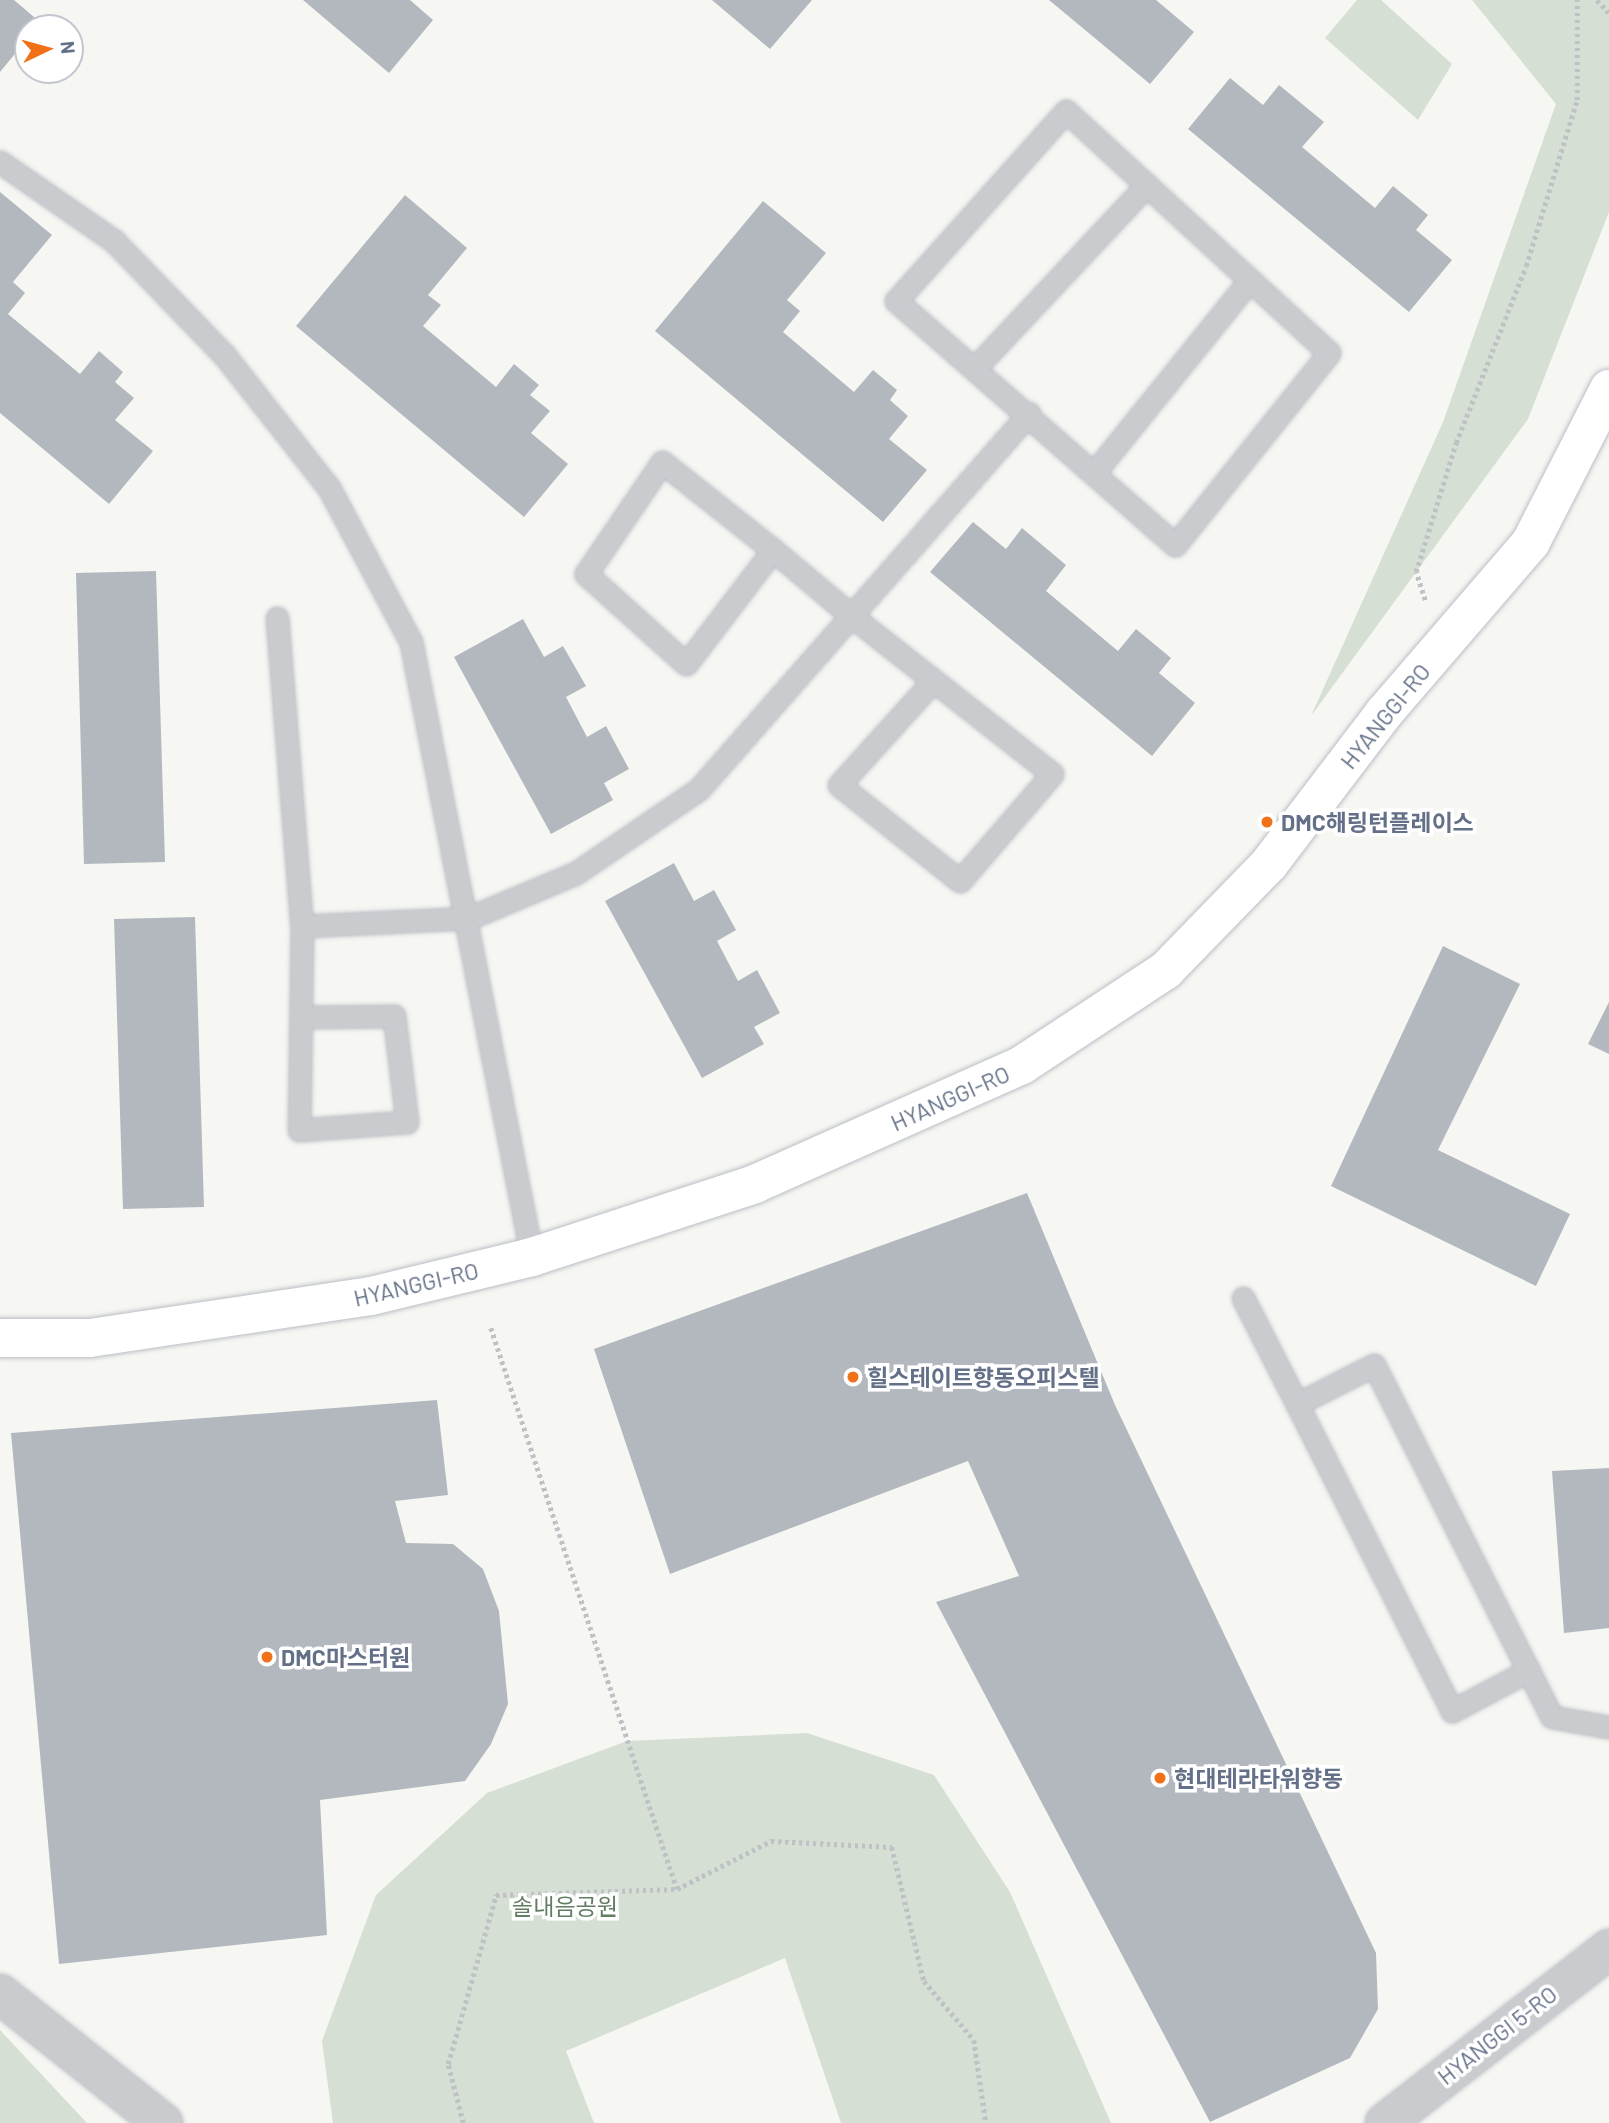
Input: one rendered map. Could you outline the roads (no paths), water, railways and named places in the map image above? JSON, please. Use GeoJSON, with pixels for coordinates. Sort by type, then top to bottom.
{"type":"FeatureCollection","features":[{"type":"Feature","properties":{"kind":"main road","name":"HYANGGI-RO"},"geometry":{"type":"LineString","coordinates":[[0,1338],[90,1338],[371,1296],[532,1257],[755,1184],[958,1096],[1022,1065],[1166,970],[1269,864],[1384,713],[1531,542],[1609,389]]}},
{"type":"Feature","properties":{"kind":"street","name":"HYANGGI 5-RO"},"geometry":{"type":"LineString","coordinates":[[1385,2123],[1609,1949]]}},
{"type":"Feature","properties":{"kind":"street"},"geometry":{"type":"LineString","coordinates":[[0,1994],[163,2123]]}},
{"type":"Feature","properties":{"kind":"lane"},"geometry":{"type":"LineString","coordinates":[[1066,111],[1147,185],[1329,353],[1175,545],[1030,414],[896,301],[1066,111]]}},
{"type":"Feature","properties":{"kind":"lane"},"geometry":{"type":"LineString","coordinates":[[0,162],[114,241],[225,356],[329,488],[411,642],[469,918],[532,1257]]}},
{"type":"Feature","properties":{"kind":"lane"},"geometry":{"type":"LineString","coordinates":[[975,368],[1147,185]]}},
{"type":"Feature","properties":{"kind":"lane"},"geometry":{"type":"LineString","coordinates":[[1094,473],[1250,280]]}},
{"type":"Feature","properties":{"kind":"lane"},"geometry":{"type":"LineString","coordinates":[[302,926],[469,918],[576,873],[699,789],[854,618],[1030,414]]}},
{"type":"Feature","properties":{"kind":"lane"},"geometry":{"type":"LineString","coordinates":[[773,550],[686,664],[586,574],[662,462],[773,550],[854,618],[1052,774],[960,881],[839,785],[933,681]]}},
{"type":"Feature","properties":{"kind":"lane"},"geometry":{"type":"LineString","coordinates":[[278,618],[302,926],[299,1130],[407,1122],[394,1016],[301,1017]]}},
{"type":"Feature","properties":{"kind":"lane"},"geometry":{"type":"LineString","coordinates":[[1243,1298],[1452,1711],[1529,1670]]}},
{"type":"Feature","properties":{"kind":"lane"},"geometry":{"type":"LineString","coordinates":[[1297,1404],[1374,1365],[1552,1717],[1609,1727]]}},
{"type":"Feature","properties":{"kind":"place","name":"DMC해링턴플레이스"},"geometry":{"type":"Point","coordinates":[1267,822]}},
{"type":"Feature","properties":{"kind":"place","name":"힐스테이트향동오피스텔"},"geometry":{"type":"Point","coordinates":[853,1377]}},
{"type":"Feature","properties":{"kind":"place","name":"DMC마스터원"},"geometry":{"type":"Point","coordinates":[267,1657]}},
{"type":"Feature","properties":{"kind":"place","name":"현대테라타워향동"},"geometry":{"type":"Point","coordinates":[1160,1778]}},
{"type":"Feature","properties":{"kind":"park label","name":"솔내음공원"},"geometry":{"type":"Point","coordinates":[565,1906]}}]}
